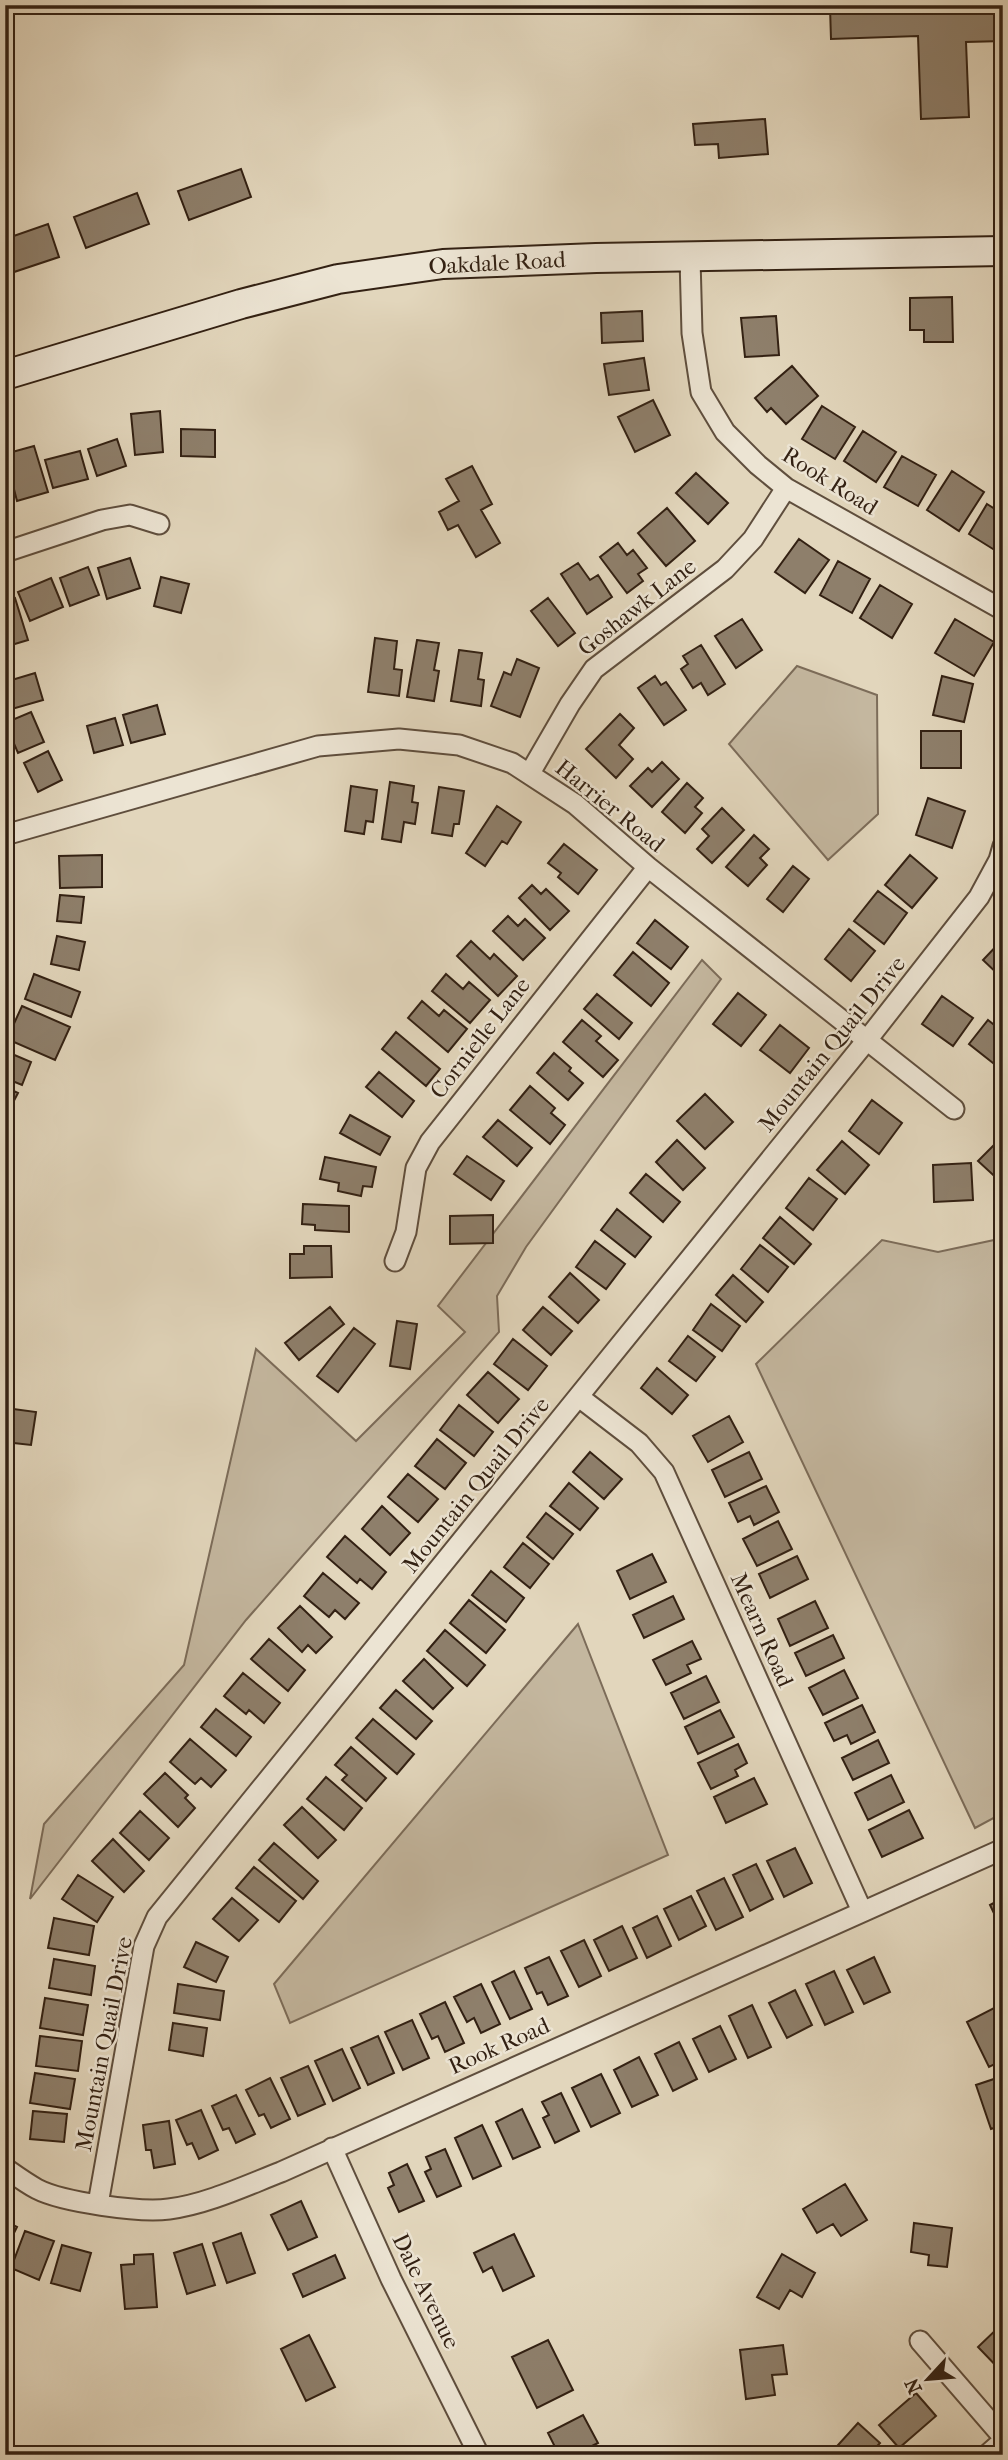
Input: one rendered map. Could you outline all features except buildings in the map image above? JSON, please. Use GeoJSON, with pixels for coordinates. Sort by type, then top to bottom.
{"type":"FeatureCollection","features":[{"type":"Feature","properties":{"kind":"main road","name":"Oakdale Road"},"geometry":{"type":"LineString","coordinates":[[5,375],[241,304],[338,279],[443,264],[596,258],[1003,251]]}},
{"type":"Feature","properties":{"kind":"street","name":"Rook Road"},"geometry":{"type":"LineString","coordinates":[[690,258],[692,333],[701,391],[725,432],[786,488],[1003,610]]}},
{"type":"Feature","properties":{"kind":"street","name":"Goshawk Lane"},"geometry":{"type":"LineString","coordinates":[[530,773],[594,669],[725,569],[753,539],[786,488]]}},
{"type":"Feature","properties":{"kind":"street"},"geometry":{"type":"LineString","coordinates":[[5,552],[103,520],[130,515],[159,524]]}},
{"type":"Feature","properties":{"kind":"street","name":"Harrier Road"},"geometry":{"type":"LineString","coordinates":[[5,835],[318,746],[399,739],[459,745],[530,773],[575,804],[648,867],[954,1109]]}},
{"type":"Feature","properties":{"kind":"street","name":"Mountain Quail Drive"},"geometry":{"type":"LineString","coordinates":[[98,2204],[144,1946],[157,1917],[867,1040],[979,897],[999,860],[1003,846]]}},
{"type":"Feature","properties":{"kind":"street","name":"Cornielle Lane"},"geometry":{"type":"LineString","coordinates":[[395,1261],[406,1232],[415,1168],[430,1142],[492,1059],[648,867]]}},
{"type":"Feature","properties":{"kind":"street","name":"Mearn Road"},"geometry":{"type":"LineString","coordinates":[[579,1397],[639,1443],[664,1472],[862,1912]]}},
{"type":"Feature","properties":{"kind":"street","name":"Rook Road"},"geometry":{"type":"LineString","coordinates":[[5,2168],[38,2190],[131,2210],[168,2209],[224,2194],[281,2172],[1003,1849]]}},
{"type":"Feature","properties":{"kind":"street","name":"Dale Avenue"},"geometry":{"type":"LineString","coordinates":[[332,2148],[391,2279],[479,2455]]}},
{"type":"Feature","properties":{"kind":"street"},"geometry":{"type":"LineString","coordinates":[[920,2341],[1003,2439],[987,2455]]}},
{"type":"Feature","properties":{"kind":"shaded area"},"geometry":{"type":"Polygon","coordinates":[[[797,666],[877,695],[878,814],[828,860],[729,744],[797,666]]]}},
{"type":"Feature","properties":{"kind":"shaded area"},"geometry":{"type":"Polygon","coordinates":[[[702,960],[721,979],[526,1247],[497,1296],[499,1332],[246,1620],[30,1899],[44,1824],[184,1665],[256,1349],[356,1441],[465,1332],[438,1306],[702,960]]]}},
{"type":"Feature","properties":{"kind":"shaded area"},"geometry":{"type":"Polygon","coordinates":[[[1003,1235],[1003,1813],[975,1828],[756,1364],[882,1240],[938,1252],[994,1240],[1003,1235]]]}},
{"type":"Feature","properties":{"kind":"shaded area"},"geometry":{"type":"Polygon","coordinates":[[[578,1624],[668,1855],[290,2023],[274,1984],[578,1624]]]}}]}
